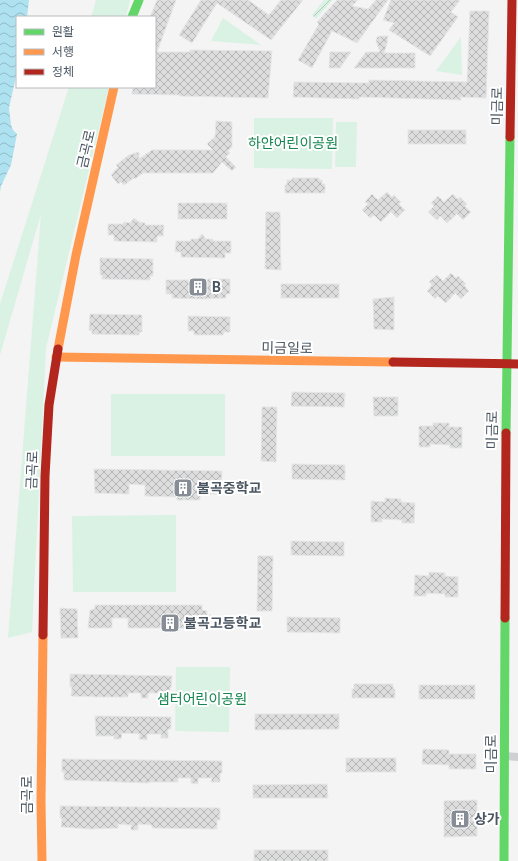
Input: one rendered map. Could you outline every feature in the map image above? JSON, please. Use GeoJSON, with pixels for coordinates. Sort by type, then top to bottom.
{"type":"FeatureCollection","features":[{"type":"Feature","properties":{"kind":"main road"},"geometry":{"type":"LineString","coordinates":[[132,16],[139,0]]}},
{"type":"Feature","properties":{"kind":"main road","name":"미금로"},"geometry":{"type":"LineString","coordinates":[[504,861],[505,504],[512,0]]}},
{"type":"Feature","properties":{"kind":"main road","name":"금곡로"},"geometry":{"type":"LineString","coordinates":[[42,861],[41,802],[45,476],[49,405],[56,358],[76,255],[114,88]]}},
{"type":"Feature","properties":{"kind":"main road","name":"미금일로"},"geometry":{"type":"LineString","coordinates":[[56,358],[518,364]]}},
{"type":"Feature","properties":{"kind":"street"},"geometry":{"type":"LineString","coordinates":[[505,756],[518,757]]}},
{"type":"Feature","properties":{"kind":"green space"},"geometry":{"type":"Polygon","coordinates":[[[96,0],[130,0],[126,16],[91,16],[96,0]]]}},
{"type":"Feature","properties":{"kind":"green space"},"geometry":{"type":"Polygon","coordinates":[[[324,0],[333,0],[316,19],[312,15],[324,0]]]}},
{"type":"Feature","properties":{"kind":"green space"},"geometry":{"type":"Polygon","coordinates":[[[223,18],[261,45],[211,41],[223,18]]]}},
{"type":"Feature","properties":{"kind":"green space"},"geometry":{"type":"Polygon","coordinates":[[[461,37],[462,75],[436,71],[461,37]]]}},
{"type":"Feature","properties":{"kind":"green space"},"geometry":{"type":"Polygon","coordinates":[[[69,88],[109,88],[46,348],[32,632],[8,638],[41,214],[0,355],[0,304],[69,88]]]}},
{"type":"Feature","properties":{"kind":"green space","name":"하얀어린이공원"},"geometry":{"type":"Polygon","coordinates":[[[254,118],[333,118],[332,169],[254,168],[254,118]]]}},
{"type":"Feature","properties":{"kind":"green space"},"geometry":{"type":"Polygon","coordinates":[[[336,122],[357,122],[356,167],[335,167],[336,122]]]}},
{"type":"Feature","properties":{"kind":"green space"},"geometry":{"type":"Polygon","coordinates":[[[111,394],[225,394],[225,456],[111,456],[111,394]]]}},
{"type":"Feature","properties":{"kind":"green space"},"geometry":{"type":"Polygon","coordinates":[[[176,515],[176,592],[73,592],[72,516],[176,515]]]}},
{"type":"Feature","properties":{"kind":"green space","name":"샘터어린이공원"},"geometry":{"type":"Polygon","coordinates":[[[176,667],[230,667],[229,732],[175,731],[176,667]]]}},
{"type":"Feature","properties":{"kind":"water"},"geometry":{"type":"Polygon","coordinates":[[[0,0],[29,0],[27,16],[16,16],[16,76],[9,108],[11,125],[17,134],[11,165],[1,186],[0,192],[0,0]]]}},
{"type":"Feature","properties":{"kind":"building"},"geometry":{"type":"Polygon","coordinates":[[[157,0],[176,0],[157,52],[190,52],[190,50],[272,51],[268,98],[132,94],[133,88],[156,88],[156,16],[150,16],[157,0]]]}},
{"type":"Feature","properties":{"kind":"building"},"geometry":{"type":"Polygon","coordinates":[[[201,0],[248,0],[269,15],[281,0],[303,0],[271,40],[217,3],[192,43],[179,35],[201,0]]]}},
{"type":"Feature","properties":{"kind":"building"},"geometry":{"type":"Polygon","coordinates":[[[337,0],[358,0],[352,6],[368,9],[376,0],[388,0],[357,43],[332,31],[312,68],[298,60],[319,24],[317,22],[337,0]]]}},
{"type":"Feature","properties":{"kind":"building"},"geometry":{"type":"Polygon","coordinates":[[[391,0],[460,0],[451,12],[458,17],[430,56],[389,30],[394,23],[383,20],[391,0]]]}},
{"type":"Feature","properties":{"kind":"building"},"geometry":{"type":"Polygon","coordinates":[[[470,11],[489,11],[486,98],[461,97],[461,100],[293,97],[294,82],[369,83],[369,80],[467,82],[470,11]]]}},
{"type":"Feature","properties":{"kind":"building"},"geometry":{"type":"Polygon","coordinates":[[[388,36],[384,53],[415,53],[415,68],[354,68],[366,52],[380,52],[376,41],[377,37],[388,36]]]}},
{"type":"Feature","properties":{"kind":"building"},"geometry":{"type":"Polygon","coordinates":[[[330,52],[351,52],[340,68],[329,68],[330,52]]]}},
{"type":"Feature","properties":{"kind":"building"},"geometry":{"type":"Polygon","coordinates":[[[216,121],[232,122],[232,147],[228,151],[230,153],[226,157],[236,167],[232,171],[222,162],[213,173],[143,173],[124,185],[121,182],[118,184],[111,175],[118,167],[116,165],[129,155],[139,152],[139,159],[152,150],[213,150],[207,144],[215,137],[216,121]]]}},
{"type":"Feature","properties":{"kind":"building"},"geometry":{"type":"Polygon","coordinates":[[[408,130],[466,130],[466,144],[408,144],[408,130]]]}},
{"type":"Feature","properties":{"kind":"building"},"geometry":{"type":"Polygon","coordinates":[[[292,178],[319,178],[319,180],[322,180],[322,184],[325,184],[325,193],[285,193],[285,185],[287,185],[287,180],[292,180],[292,178]]]}},
{"type":"Feature","properties":{"kind":"building"},"geometry":{"type":"Polygon","coordinates":[[[387,192],[392,197],[394,195],[401,202],[399,204],[405,210],[397,218],[391,212],[381,222],[374,215],[370,218],[362,210],[368,204],[365,202],[372,194],[378,200],[387,192]]]}},
{"type":"Feature","properties":{"kind":"building"},"geometry":{"type":"Polygon","coordinates":[[[453,194],[458,199],[460,197],[467,204],[465,206],[471,212],[463,220],[457,214],[447,223],[440,216],[437,220],[428,212],[434,206],[431,203],[438,196],[444,202],[453,194]]]}},
{"type":"Feature","properties":{"kind":"building"},"geometry":{"type":"Polygon","coordinates":[[[178,203],[227,203],[227,219],[178,219],[178,203]]]}},
{"type":"Feature","properties":{"kind":"building"},"geometry":{"type":"Polygon","coordinates":[[[266,212],[280,212],[281,270],[265,269],[266,212]]]}},
{"type":"Feature","properties":{"kind":"building"},"geometry":{"type":"Polygon","coordinates":[[[134,218],[139,222],[145,223],[145,225],[164,225],[163,236],[157,236],[157,242],[114,241],[114,235],[108,235],[108,224],[123,224],[124,222],[130,223],[134,218]]]}},
{"type":"Feature","properties":{"kind":"building"},"geometry":{"type":"Polygon","coordinates":[[[202,234],[206,239],[213,239],[213,241],[231,241],[231,253],[225,253],[225,258],[181,257],[181,252],[175,252],[176,241],[191,241],[191,239],[198,239],[202,234]]]}},
{"type":"Feature","properties":{"kind":"building"},"geometry":{"type":"Polygon","coordinates":[[[100,258],[153,259],[153,276],[150,276],[150,280],[102,279],[102,275],[100,275],[100,258]]]}},
{"type":"Feature","properties":{"kind":"building"},"geometry":{"type":"Polygon","coordinates":[[[451,273],[456,278],[458,276],[466,284],[464,285],[469,291],[461,299],[455,293],[446,303],[438,296],[435,299],[427,291],[432,285],[429,282],[437,275],[443,281],[451,273]]]}},
{"type":"Feature","properties":{"kind":"building","name":"B"},"geometry":{"type":"Polygon","coordinates":[[[230,279],[230,294],[226,294],[226,298],[202,299],[172,298],[172,294],[166,294],[166,280],[230,279]]]}},
{"type":"Feature","properties":{"kind":"building"},"geometry":{"type":"Polygon","coordinates":[[[281,284],[339,284],[339,298],[281,298],[281,284]]]}},
{"type":"Feature","properties":{"kind":"building"},"geometry":{"type":"Polygon","coordinates":[[[394,297],[394,330],[374,329],[373,299],[394,297]]]}},
{"type":"Feature","properties":{"kind":"building"},"geometry":{"type":"Polygon","coordinates":[[[90,314],[142,315],[142,332],[139,332],[139,335],[92,334],[92,331],[89,330],[90,314]]]}},
{"type":"Feature","properties":{"kind":"building"},"geometry":{"type":"Polygon","coordinates":[[[188,316],[230,317],[230,332],[224,332],[223,335],[194,335],[194,331],[188,331],[188,316]]]}},
{"type":"Feature","properties":{"kind":"building"},"geometry":{"type":"Polygon","coordinates":[[[292,392],[345,393],[344,407],[291,406],[292,392]]]}},
{"type":"Feature","properties":{"kind":"building"},"geometry":{"type":"Polygon","coordinates":[[[373,397],[398,397],[398,416],[374,416],[373,397]]]}},
{"type":"Feature","properties":{"kind":"building"},"geometry":{"type":"Polygon","coordinates":[[[262,407],[277,407],[276,462],[261,461],[262,407]]]}},
{"type":"Feature","properties":{"kind":"building"},"geometry":{"type":"Polygon","coordinates":[[[433,423],[449,423],[449,427],[462,427],[462,448],[450,448],[450,445],[430,444],[430,447],[419,447],[419,426],[433,426],[433,423]]]}},
{"type":"Feature","properties":{"kind":"building"},"geometry":{"type":"Polygon","coordinates":[[[292,464],[345,465],[345,480],[292,479],[292,464]]]}},
{"type":"Feature","properties":{"kind":"building","name":"불곡중학교"},"geometry":{"type":"Polygon","coordinates":[[[94,469],[222,471],[221,494],[200,494],[200,500],[177,500],[177,497],[145,496],[145,485],[129,484],[129,494],[95,493],[94,469]]]}},
{"type":"Feature","properties":{"kind":"building"},"geometry":{"type":"Polygon","coordinates":[[[385,498],[401,499],[401,502],[415,503],[414,523],[402,523],[402,520],[382,519],[382,522],[371,522],[371,501],[385,502],[385,498]]]}},
{"type":"Feature","properties":{"kind":"building"},"geometry":{"type":"Polygon","coordinates":[[[291,541],[344,542],[344,556],[291,555],[291,541]]]}},
{"type":"Feature","properties":{"kind":"building"},"geometry":{"type":"Polygon","coordinates":[[[258,556],[273,556],[272,611],[257,611],[258,556]]]}},
{"type":"Feature","properties":{"kind":"building"},"geometry":{"type":"Polygon","coordinates":[[[429,572],[445,573],[445,576],[458,577],[458,597],[445,597],[445,594],[426,593],[426,596],[414,596],[415,575],[429,576],[429,572]]]}},
{"type":"Feature","properties":{"kind":"building","name":"불곡고등학교"},"geometry":{"type":"Polygon","coordinates":[[[95,605],[202,605],[202,610],[207,611],[207,615],[211,615],[211,628],[128,628],[128,618],[112,618],[112,628],[88,628],[90,610],[95,609],[95,605]]]}},
{"type":"Feature","properties":{"kind":"building"},"geometry":{"type":"Polygon","coordinates":[[[60,608],[77,609],[78,638],[61,638],[60,608]]]}},
{"type":"Feature","properties":{"kind":"building"},"geometry":{"type":"Polygon","coordinates":[[[287,617],[340,618],[340,633],[287,632],[287,617]]]}},
{"type":"Feature","properties":{"kind":"building"},"geometry":{"type":"Polygon","coordinates":[[[70,674],[172,676],[170,697],[161,697],[162,693],[148,693],[148,698],[141,698],[141,693],[128,693],[128,697],[71,696],[72,687],[70,687],[70,674]]]}},
{"type":"Feature","properties":{"kind":"building"},"geometry":{"type":"Polygon","coordinates":[[[354,684],[393,684],[393,689],[395,689],[395,698],[352,698],[352,689],[354,689],[354,684]]]}},
{"type":"Feature","properties":{"kind":"building"},"geometry":{"type":"Polygon","coordinates":[[[419,685],[475,685],[475,699],[419,699],[419,685]]]}},
{"type":"Feature","properties":{"kind":"building"},"geometry":{"type":"Polygon","coordinates":[[[255,714],[339,714],[339,729],[255,730],[255,714]]]}},
{"type":"Feature","properties":{"kind":"building"},"geometry":{"type":"Polygon","coordinates":[[[95,716],[171,717],[171,729],[168,729],[168,738],[161,738],[161,734],[147,734],[147,740],[139,739],[140,734],[122,733],[121,739],[114,739],[114,736],[96,736],[95,716]]]}},
{"type":"Feature","properties":{"kind":"building"},"geometry":{"type":"Polygon","coordinates":[[[423,749],[449,750],[449,754],[476,754],[476,769],[449,769],[449,765],[422,764],[423,749]]]}},
{"type":"Feature","properties":{"kind":"building"},"geometry":{"type":"Polygon","coordinates":[[[346,758],[396,758],[396,772],[346,772],[346,758]]]}},
{"type":"Feature","properties":{"kind":"building"},"geometry":{"type":"Polygon","coordinates":[[[62,759],[222,761],[222,773],[220,773],[220,782],[211,782],[212,778],[198,778],[198,784],[191,783],[191,778],[178,778],[178,782],[149,783],[64,780],[64,772],[62,772],[62,759]]]}},
{"type":"Feature","properties":{"kind":"building"},"geometry":{"type":"Polygon","coordinates":[[[327,784],[328,798],[253,798],[253,785],[327,784]]]}},
{"type":"Feature","properties":{"kind":"building","name":"상가"},"geometry":{"type":"Polygon","coordinates":[[[477,800],[477,836],[444,837],[444,801],[477,800]]]}},
{"type":"Feature","properties":{"kind":"building"},"geometry":{"type":"Polygon","coordinates":[[[60,806],[220,808],[220,820],[217,820],[217,829],[152,828],[152,825],[138,824],[138,830],[131,830],[131,825],[118,824],[118,828],[89,829],[61,827],[62,818],[60,818],[60,806]]]}},
{"type":"Feature","properties":{"kind":"building"},"geometry":{"type":"Polygon","coordinates":[[[254,850],[328,850],[328,861],[254,861],[254,850]]]}},
{"type":"Feature","properties":{"kind":"traffic: fast"},"geometry":{"type":"LineString","coordinates":[[132,16],[139,0]]}},
{"type":"Feature","properties":{"kind":"traffic: fast"},"geometry":{"type":"LineString","coordinates":[[506,433],[510,137]]}},
{"type":"Feature","properties":{"kind":"traffic: fast"},"geometry":{"type":"LineString","coordinates":[[504,861],[505,618]]}},
{"type":"Feature","properties":{"kind":"traffic: slow"},"geometry":{"type":"LineString","coordinates":[[58,349],[76,255],[114,88]]}},
{"type":"Feature","properties":{"kind":"traffic: slow"},"geometry":{"type":"LineString","coordinates":[[56,357],[393,362]]}},
{"type":"Feature","properties":{"kind":"traffic: slow"},"geometry":{"type":"LineString","coordinates":[[42,861],[41,802],[43,635]]}},
{"type":"Feature","properties":{"kind":"traffic: jam"},"geometry":{"type":"LineString","coordinates":[[510,137],[512,0]]}},
{"type":"Feature","properties":{"kind":"traffic: jam"},"geometry":{"type":"LineString","coordinates":[[43,635],[45,476],[49,405],[58,349]]}},
{"type":"Feature","properties":{"kind":"traffic: jam"},"geometry":{"type":"LineString","coordinates":[[393,362],[518,364]]}},
{"type":"Feature","properties":{"kind":"traffic: jam"},"geometry":{"type":"LineString","coordinates":[[505,618],[506,433]]}},
{"type":"Feature","properties":{"kind":"place","name":"B"},"geometry":{"type":"Point","coordinates":[198,287]}},
{"type":"Feature","properties":{"kind":"place","name":"불곡중학교"},"geometry":{"type":"Point","coordinates":[183,488]}},
{"type":"Feature","properties":{"kind":"place","name":"불곡고등학교"},"geometry":{"type":"Point","coordinates":[170,623]}},
{"type":"Feature","properties":{"kind":"place","name":"상가"},"geometry":{"type":"Point","coordinates":[460,819]}}]}
